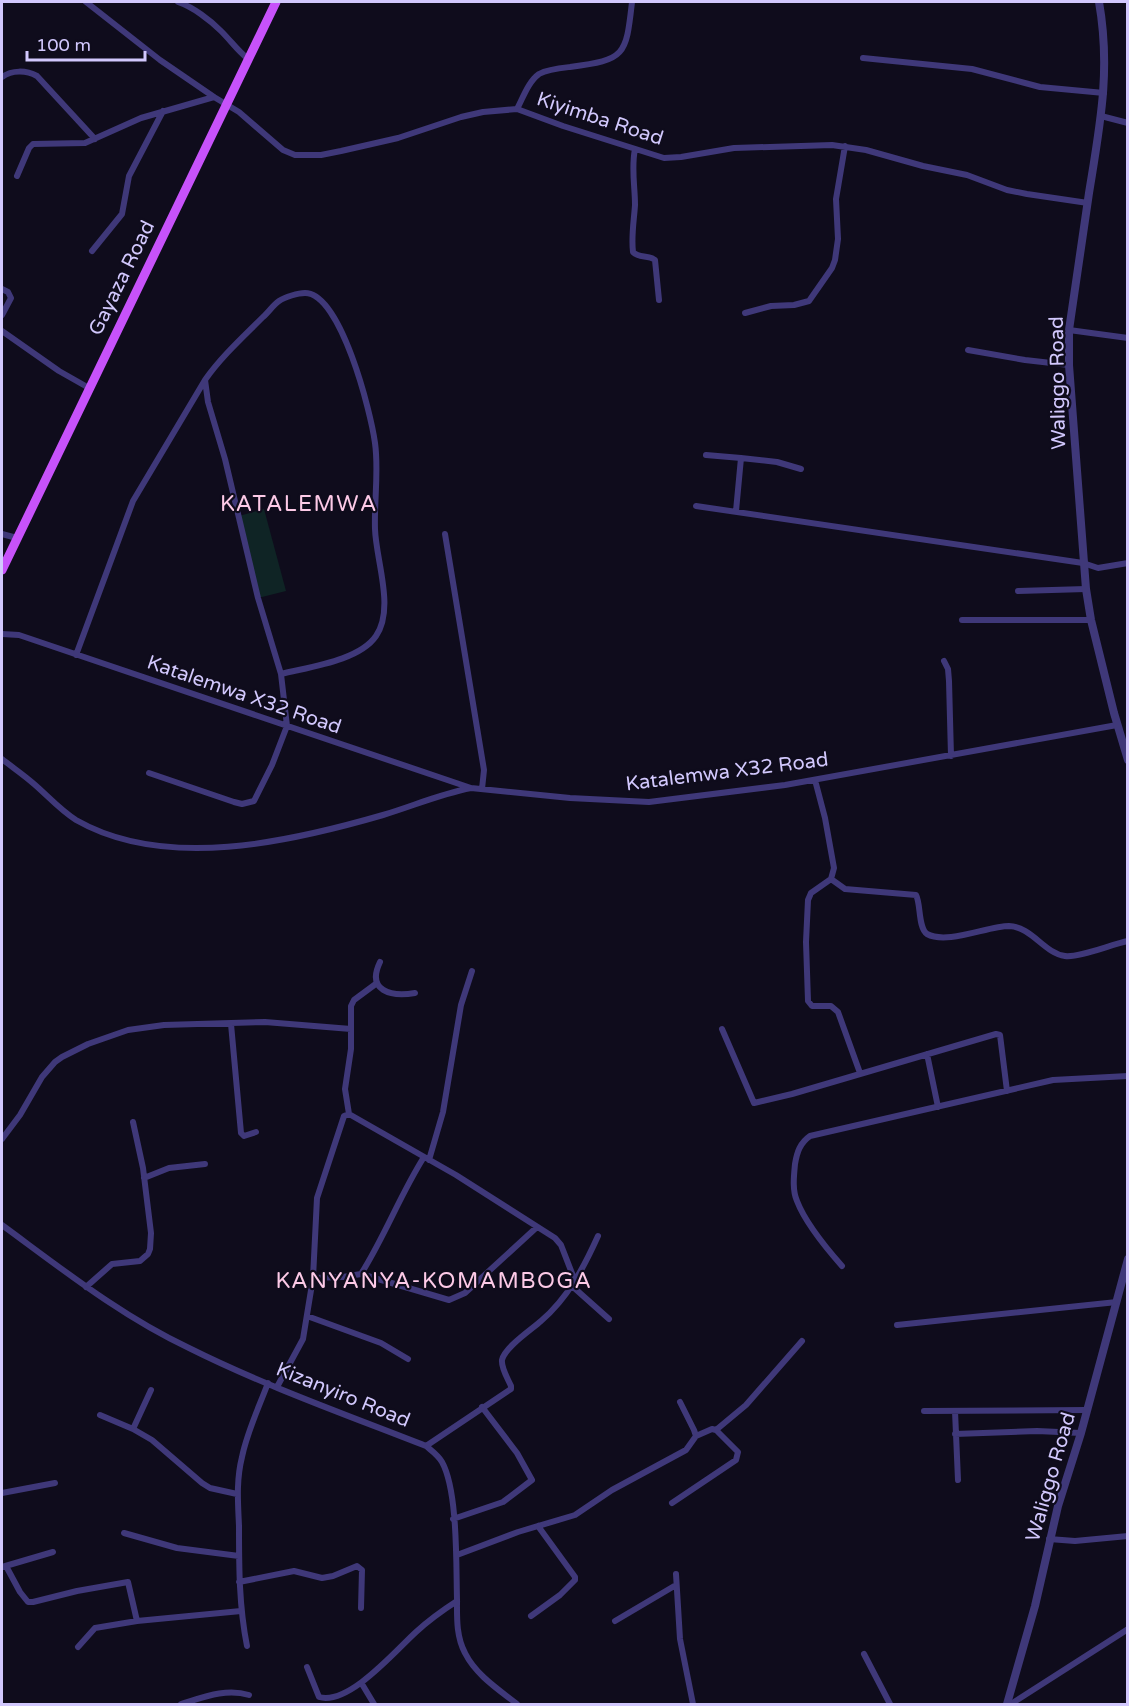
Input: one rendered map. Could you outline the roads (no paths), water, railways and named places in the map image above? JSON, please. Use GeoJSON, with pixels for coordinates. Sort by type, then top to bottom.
{"type":"FeatureCollection","features":[{"type":"Feature","properties":{"kind":"main road","name":"Gayaza Road"},"geometry":{"type":"LineString","coordinates":[[2,570],[276,2]]}},
{"type":"Feature","properties":{"kind":"street","name":"Kiyimba Road"},"geometry":{"type":"LineString","coordinates":[[86,2],[160,60],[214,98],[239,112],[283,150],[295,155],[321,155],[398,138],[461,117],[483,112],[517,109],[663,158],[734,148],[794,145],[845,147],[967,175],[1017,192],[1088,203]]}},
{"type":"Feature","properties":{"kind":"street"},"geometry":{"type":"LineString","coordinates":[[177,2],[191,8],[212,24],[248,59]]}},
{"type":"Feature","properties":{"kind":"street"},"geometry":{"type":"LineString","coordinates":[[517,109],[533,79],[538,75],[560,68],[600,63],[614,58],[621,52],[628,36],[632,2]]}},
{"type":"Feature","properties":{"kind":"street","name":"Waliggo Road"},"geometry":{"type":"LineString","coordinates":[[1099,2],[1106,50],[1104,93],[1069,330],[1069,365],[1086,589],[1091,620],[1128,760]]}},
{"type":"Feature","properties":{"kind":"street"},"geometry":{"type":"LineString","coordinates":[[863,58],[972,69],[1041,87],[1104,93]]}},
{"type":"Feature","properties":{"kind":"street"},"geometry":{"type":"LineString","coordinates":[[2,77],[6,74],[25,71],[37,76],[95,139]]}},
{"type":"Feature","properties":{"kind":"street"},"geometry":{"type":"LineString","coordinates":[[17,176],[33,144],[75,144],[95,139],[164,111],[214,98]]}},
{"type":"Feature","properties":{"kind":"street"},"geometry":{"type":"LineString","coordinates":[[92,251],[122,214],[129,176],[164,111]]}},
{"type":"Feature","properties":{"kind":"street"},"geometry":{"type":"LineString","coordinates":[[1101,116],[1128,123]]}},
{"type":"Feature","properties":{"kind":"street"},"geometry":{"type":"LineString","coordinates":[[745,313],[771,306],[794,305],[809,301],[832,268],[837,252],[837,199],[845,147]]}},
{"type":"Feature","properties":{"kind":"street"},"geometry":{"type":"LineString","coordinates":[[635,149],[633,252],[635,255],[655,260],[659,300]]}},
{"type":"Feature","properties":{"kind":"street"},"geometry":{"type":"LineString","coordinates":[[2,289],[8,292],[11,298],[2,315]]}},
{"type":"Feature","properties":{"kind":"street"},"geometry":{"type":"LineString","coordinates":[[76,655],[133,501],[205,380],[214,367],[279,301],[305,293],[316,295],[324,302],[355,360],[365,397],[375,444],[375,532],[382,578],[383,620],[376,636],[365,647],[353,654],[281,674]]}},
{"type":"Feature","properties":{"kind":"street"},"geometry":{"type":"LineString","coordinates":[[1069,330],[1128,338]]}},
{"type":"Feature","properties":{"kind":"street"},"geometry":{"type":"LineString","coordinates":[[2,331],[59,372],[89,388]]}},
{"type":"Feature","properties":{"kind":"street"},"geometry":{"type":"LineString","coordinates":[[968,350],[1069,365]]}},
{"type":"Feature","properties":{"kind":"street"},"geometry":{"type":"LineString","coordinates":[[149,774],[234,802],[250,803],[254,801],[272,765],[287,726],[281,674],[258,598],[225,459],[208,402],[205,380]]}},
{"type":"Feature","properties":{"kind":"street"},"geometry":{"type":"LineString","coordinates":[[706,455],[777,462],[801,469]]}},
{"type":"Feature","properties":{"kind":"street"},"geometry":{"type":"LineString","coordinates":[[736,511],[741,458]]}},
{"type":"Feature","properties":{"kind":"street"},"geometry":{"type":"LineString","coordinates":[[696,506],[1083,563],[1098,568],[1128,563]]}},
{"type":"Feature","properties":{"kind":"street"},"geometry":{"type":"LineString","coordinates":[[2,534],[17,538]]}},
{"type":"Feature","properties":{"kind":"street"},"geometry":{"type":"LineString","coordinates":[[445,534],[484,770],[482,789]]}},
{"type":"Feature","properties":{"kind":"street"},"geometry":{"type":"LineString","coordinates":[[1018,591],[1086,589]]}},
{"type":"Feature","properties":{"kind":"street"},"geometry":{"type":"LineString","coordinates":[[962,620],[1091,620]]}},
{"type":"Feature","properties":{"kind":"street","name":"Katalemwa X32 Road"},"geometry":{"type":"LineString","coordinates":[[2,634],[20,635],[471,788],[632,802],[815,780],[1117,725]]}},
{"type":"Feature","properties":{"kind":"street"},"geometry":{"type":"LineString","coordinates":[[945,661],[950,681],[951,756]]}},
{"type":"Feature","properties":{"kind":"street"},"geometry":{"type":"LineString","coordinates":[[2,759],[76,820],[116,837],[161,847],[239,845],[277,839],[341,826],[454,791],[471,788]]}},
{"type":"Feature","properties":{"kind":"street"},"geometry":{"type":"LineString","coordinates":[[815,780],[834,868],[831,879],[811,893],[808,900],[806,942],[808,1001],[812,1005],[831,1006],[838,1012],[860,1073]]}},
{"type":"Feature","properties":{"kind":"street"},"geometry":{"type":"LineString","coordinates":[[831,879],[845,889],[916,895],[923,928],[932,935],[948,936],[1010,926],[1024,930],[1052,950],[1067,957],[1128,941]]}},
{"type":"Feature","properties":{"kind":"street"},"geometry":{"type":"LineString","coordinates":[[380,962],[375,973],[377,983],[385,991],[392,994],[415,993]]}},
{"type":"Feature","properties":{"kind":"street"},"geometry":{"type":"LineString","coordinates":[[361,1274],[372,1257],[410,1178],[426,1159],[443,1112],[461,1005],[472,971]]}},
{"type":"Feature","properties":{"kind":"street"},"geometry":{"type":"LineString","coordinates":[[349,1114],[345,1089],[351,1049],[351,1006],[354,1000],[377,983]]}},
{"type":"Feature","properties":{"kind":"street"},"geometry":{"type":"LineString","coordinates":[[2,1138],[20,1115],[42,1077],[55,1062],[88,1044],[128,1030],[155,1026],[287,1023],[351,1029]]}},
{"type":"Feature","properties":{"kind":"street"},"geometry":{"type":"LineString","coordinates":[[231,1024],[241,1133],[244,1136],[256,1132]]}},
{"type":"Feature","properties":{"kind":"street"},"geometry":{"type":"LineString","coordinates":[[722,1029],[754,1103],[998,1034],[1003,1053],[1007,1091]]}},
{"type":"Feature","properties":{"kind":"street"},"geometry":{"type":"LineString","coordinates":[[927,1054],[938,1107]]}},
{"type":"Feature","properties":{"kind":"street"},"geometry":{"type":"LineString","coordinates":[[842,1266],[827,1249],[797,1201],[795,1169],[800,1146],[810,1136],[1053,1080],[1128,1076]]}},
{"type":"Feature","properties":{"kind":"street"},"geometry":{"type":"LineString","coordinates":[[349,1114],[456,1175],[555,1238],[561,1245],[574,1284],[609,1319]]}},
{"type":"Feature","properties":{"kind":"street"},"geometry":{"type":"LineString","coordinates":[[277,1387],[301,1344],[313,1278],[318,1190],[344,1116],[349,1114]]}},
{"type":"Feature","properties":{"kind":"street"},"geometry":{"type":"LineString","coordinates":[[86,1287],[112,1264],[140,1261],[150,1249],[151,1233],[144,1178],[133,1122]]}},
{"type":"Feature","properties":{"kind":"street"},"geometry":{"type":"LineString","coordinates":[[144,1178],[169,1168],[205,1164]]}},
{"type":"Feature","properties":{"kind":"street","name":"Kizanyiro Road"},"geometry":{"type":"LineString","coordinates":[[2,1225],[117,1308],[188,1348],[277,1387],[426,1446],[441,1460],[447,1473],[457,1556],[459,1636],[465,1653],[476,1669],[490,1684],[517,1704]]}},
{"type":"Feature","properties":{"kind":"street"},"geometry":{"type":"LineString","coordinates":[[313,1278],[361,1274],[449,1300],[465,1293],[537,1227]]}},
{"type":"Feature","properties":{"kind":"street"},"geometry":{"type":"LineString","coordinates":[[426,1446],[510,1389],[511,1386],[502,1364],[504,1355],[520,1338],[543,1320],[574,1284],[598,1236]]}},
{"type":"Feature","properties":{"kind":"street","name":"Waliggo Road"},"geometry":{"type":"LineString","coordinates":[[1009,1704],[1035,1606],[1049,1539],[1128,1259]]}},
{"type":"Feature","properties":{"kind":"street"},"geometry":{"type":"LineString","coordinates":[[897,1325],[1117,1302]]}},
{"type":"Feature","properties":{"kind":"street"},"geometry":{"type":"LineString","coordinates":[[307,1316],[381,1343],[408,1359]]}},
{"type":"Feature","properties":{"kind":"street"},"geometry":{"type":"LineString","coordinates":[[457,1556],[518,1532],[575,1515],[612,1490],[686,1450],[696,1436],[712,1429],[716,1430],[746,1405],[802,1341]]}},
{"type":"Feature","properties":{"kind":"street"},"geometry":{"type":"LineString","coordinates":[[247,1646],[239,1582],[237,1494],[241,1458],[268,1383]]}},
{"type":"Feature","properties":{"kind":"street"},"geometry":{"type":"LineString","coordinates":[[133,1429],[151,1390]]}},
{"type":"Feature","properties":{"kind":"street"},"geometry":{"type":"LineString","coordinates":[[680,1402],[696,1436]]}},
{"type":"Feature","properties":{"kind":"street"},"geometry":{"type":"LineString","coordinates":[[453,1519],[503,1502],[532,1480],[517,1453],[482,1407]]}},
{"type":"Feature","properties":{"kind":"street"},"geometry":{"type":"LineString","coordinates":[[955,1410],[958,1480]]}},
{"type":"Feature","properties":{"kind":"street"},"geometry":{"type":"LineString","coordinates":[[924,1411],[1087,1410]]}},
{"type":"Feature","properties":{"kind":"street"},"geometry":{"type":"LineString","coordinates":[[100,1415],[152,1440],[210,1488],[237,1494]]}},
{"type":"Feature","properties":{"kind":"street"},"geometry":{"type":"LineString","coordinates":[[672,1503],[736,1460],[738,1452],[716,1430]]}},
{"type":"Feature","properties":{"kind":"street"},"geometry":{"type":"LineString","coordinates":[[955,1434],[1037,1431],[1080,1433]]}},
{"type":"Feature","properties":{"kind":"street"},"geometry":{"type":"LineString","coordinates":[[2,1493],[55,1484]]}},
{"type":"Feature","properties":{"kind":"street"},"geometry":{"type":"LineString","coordinates":[[531,1616],[560,1595],[575,1580],[538,1526]]}},
{"type":"Feature","properties":{"kind":"street"},"geometry":{"type":"LineString","coordinates":[[124,1533],[177,1548],[239,1556]]}},
{"type":"Feature","properties":{"kind":"street"},"geometry":{"type":"LineString","coordinates":[[1049,1539],[1075,1541],[1128,1536]]}},
{"type":"Feature","properties":{"kind":"street"},"geometry":{"type":"LineString","coordinates":[[53,1552],[4,1567],[24,1599],[33,1602],[128,1582],[137,1621]]}},
{"type":"Feature","properties":{"kind":"street"},"geometry":{"type":"LineString","coordinates":[[239,1582],[294,1571],[322,1578],[357,1566],[362,1570],[362,1608]]}},
{"type":"Feature","properties":{"kind":"street"},"geometry":{"type":"LineString","coordinates":[[676,1574],[680,1640],[693,1704]]}},
{"type":"Feature","properties":{"kind":"street"},"geometry":{"type":"LineString","coordinates":[[615,1621],[676,1585]]}},
{"type":"Feature","properties":{"kind":"street"},"geometry":{"type":"LineString","coordinates":[[307,1667],[317,1694],[323,1698],[341,1695],[362,1684],[424,1625],[457,1601]]}},
{"type":"Feature","properties":{"kind":"street"},"geometry":{"type":"LineString","coordinates":[[78,1647],[95,1629],[137,1621],[241,1611]]}},
{"type":"Feature","properties":{"kind":"street"},"geometry":{"type":"LineString","coordinates":[[1009,1704],[1128,1629]]}},
{"type":"Feature","properties":{"kind":"street"},"geometry":{"type":"LineString","coordinates":[[864,1654],[891,1704]]}},
{"type":"Feature","properties":{"kind":"street"},"geometry":{"type":"LineString","coordinates":[[362,1684],[374,1704]]}},
{"type":"Feature","properties":{"kind":"street"},"geometry":{"type":"LineString","coordinates":[[181,1704],[214,1694],[231,1692],[249,1695]]}},
{"type":"Feature","properties":{"kind":"district","name":"KATALEMWA"},"geometry":{"type":"Point","coordinates":[299,504]}},
{"type":"Feature","properties":{"kind":"district","name":"KANYANYA-KOMAMBOGA"},"geometry":{"type":"Point","coordinates":[434,1281]}}]}
